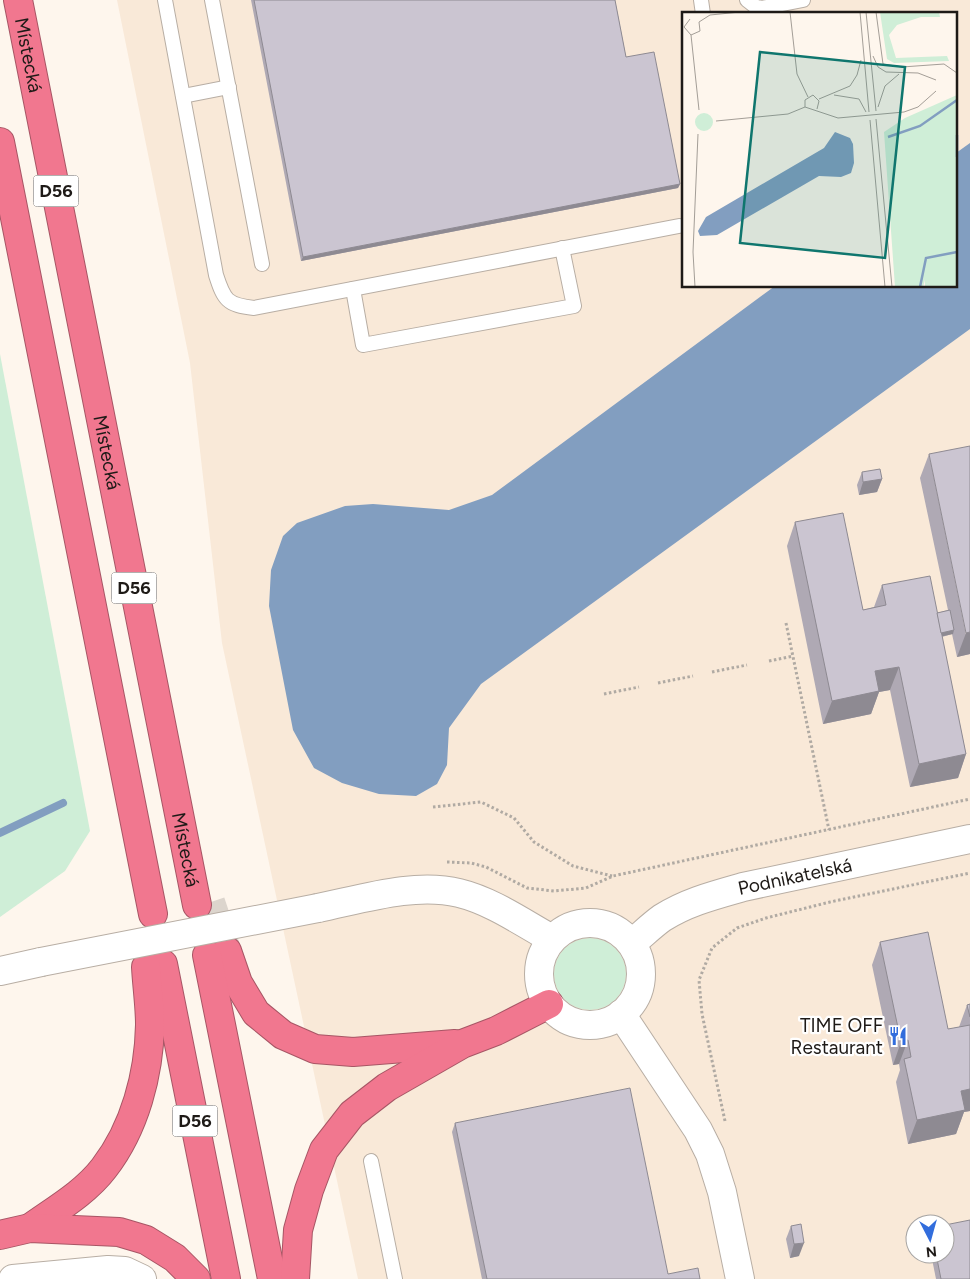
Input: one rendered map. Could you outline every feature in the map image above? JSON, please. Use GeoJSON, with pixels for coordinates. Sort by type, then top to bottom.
{"type":"FeatureCollection","features":[{"type":"Feature","properties":{"kind":"highway","name":"Místecká"},"geometry":{"type":"LineString","coordinates":[[18,0],[175,794],[204,903]]}},
{"type":"Feature","properties":{"kind":"highway","name":"D56"},"geometry":{"type":"LineString","coordinates":[[0,142],[136,827],[148,915]]}},
{"type":"Feature","properties":{"kind":"highway","name":"D56"},"geometry":{"type":"LineString","coordinates":[[272,1279],[217,953],[256,1013],[283,1035],[315,1049],[353,1052],[462,1044]]}},
{"type":"Feature","properties":{"kind":"highway","name":"D56"},"geometry":{"type":"LineString","coordinates":[[30,1228],[81,1191],[104,1168],[121,1141],[134,1112],[143,1083],[148,1053],[155,966],[226,1279]]}},
{"type":"Feature","properties":{"kind":"highway"},"geometry":{"type":"LineString","coordinates":[[295,1279],[298,1230],[309,1190],[324,1150],[352,1114],[387,1087],[462,1044],[496,1031],[549,1004]]}},
{"type":"Feature","properties":{"kind":"highway"},"geometry":{"type":"LineString","coordinates":[[0,1235],[30,1228],[119,1232],[146,1240],[161,1249],[175,1258],[196,1279]]}},
{"type":"Feature","properties":{"kind":"street","name":"Podnikatelská"},"geometry":{"type":"LineString","coordinates":[[632,943],[678,909],[706,897],[743,887],[970,839]]}},
{"type":"Feature","properties":{"kind":"street"},"geometry":{"type":"LineString","coordinates":[[0,971],[410,890],[435,889],[459,893],[483,901],[552,939]]}},
{"type":"Feature","properties":{"kind":"street"},"geometry":{"type":"LineString","coordinates":[[578,924],[608,925],[632,943],[639,957],[642,973],[639,989],[632,1003],[621,1014],[607,1022],[591,1025],[575,1022],[561,1015],[549,1004],[542,992],[539,978],[540,964],[544,951],[552,939],[564,930],[578,924]]}},
{"type":"Feature","properties":{"kind":"street"},"geometry":{"type":"LineString","coordinates":[[621,1014],[698,1130],[710,1154],[722,1192],[740,1279]]}},
{"type":"Feature","properties":{"kind":"street"},"geometry":{"type":"LineString","coordinates":[[13,1279],[108,1270],[124,1271],[142,1279]]}},
{"type":"Feature","properties":{"kind":"lane"},"geometry":{"type":"LineString","coordinates":[[165,0],[216,275],[223,294],[235,306],[254,308],[679,226]]}},
{"type":"Feature","properties":{"kind":"lane"},"geometry":{"type":"LineString","coordinates":[[212,0],[262,264]]}},
{"type":"Feature","properties":{"kind":"lane"},"geometry":{"type":"LineString","coordinates":[[747,0],[756,7],[762,8],[803,0]]}},
{"type":"Feature","properties":{"kind":"lane"},"geometry":{"type":"LineString","coordinates":[[183,96],[229,87]]}},
{"type":"Feature","properties":{"kind":"lane"},"geometry":{"type":"LineString","coordinates":[[353,289],[364,346],[564,308],[574,306],[562,248]]}},
{"type":"Feature","properties":{"kind":"lane"},"geometry":{"type":"LineString","coordinates":[[371,1162],[395,1279]]}},
{"type":"Feature","properties":{"kind":"path"},"geometry":{"type":"LineString","coordinates":[[786,623],[828,830]]}},
{"type":"Feature","properties":{"kind":"path"},"geometry":{"type":"LineString","coordinates":[[769,661],[793,656]]}},
{"type":"Feature","properties":{"kind":"path"},"geometry":{"type":"LineString","coordinates":[[712,672],[747,665]]}},
{"type":"Feature","properties":{"kind":"path"},"geometry":{"type":"LineString","coordinates":[[658,683],[693,676]]}},
{"type":"Feature","properties":{"kind":"path"},"geometry":{"type":"LineString","coordinates":[[604,694],[639,687]]}},
{"type":"Feature","properties":{"kind":"path"},"geometry":{"type":"LineString","coordinates":[[433,807],[481,802],[514,818],[534,842],[573,866],[613,876],[970,799]]}},
{"type":"Feature","properties":{"kind":"path"},"geometry":{"type":"LineString","coordinates":[[726,1127],[702,1014],[699,980],[712,948],[737,928],[766,918],[830,902],[970,873]]}},
{"type":"Feature","properties":{"kind":"shaded area"},"geometry":{"type":"Polygon","coordinates":[[[117,0],[970,0],[970,1279],[358,1279],[222,643],[190,363],[117,0]]]}},
{"type":"Feature","properties":{"kind":"green space"},"geometry":{"type":"Polygon","coordinates":[[[0,354],[90,831],[65,871],[0,917],[0,354]]]}},
{"type":"Feature","properties":{"kind":"green space"},"geometry":{"type":"Polygon","coordinates":[[[590,938],[610,944],[620,954],[626,974],[620,994],[610,1004],[590,1010],[570,1004],[560,994],[554,974],[560,954],[570,944],[590,938]]]}},
{"type":"Feature","properties":{"kind":"water"},"geometry":{"type":"Polygon","coordinates":[[[970,143],[970,329],[481,684],[449,728],[447,765],[437,784],[416,796],[379,794],[342,783],[314,768],[293,730],[269,606],[271,570],[283,536],[297,523],[345,506],[373,504],[449,510],[492,495],[772,288],[958,288],[958,152],[970,143]]]}},
{"type":"Feature","properties":{"kind":"building"},"geometry":{"type":"Polygon","coordinates":[[[254,0],[615,0],[626,57],[654,52],[680,184],[303,257],[254,0]]]}},
{"type":"Feature","properties":{"kind":"building"},"geometry":{"type":"Polygon","coordinates":[[[970,446],[970,632],[966,633],[929,454],[970,446]]]}},
{"type":"Feature","properties":{"kind":"building"},"geometry":{"type":"Polygon","coordinates":[[[880,469],[882,479],[863,482],[862,472],[880,469]]]}},
{"type":"Feature","properties":{"kind":"building"},"geometry":{"type":"Polygon","coordinates":[[[843,513],[863,610],[886,605],[882,585],[930,576],[966,754],[919,764],[899,667],[875,671],[879,691],[832,701],[795,522],[843,513]]]}},
{"type":"Feature","properties":{"kind":"building"},"geometry":{"type":"Polygon","coordinates":[[[950,610],[954,630],[941,633],[937,613],[950,610]]]}},
{"type":"Feature","properties":{"kind":"building"},"geometry":{"type":"Polygon","coordinates":[[[928,932],[948,1029],[970,1025],[970,1089],[961,1091],[965,1110],[917,1120],[904,1059],[911,1057],[908,1040],[901,1042],[880,942],[928,932]]]}},
{"type":"Feature","properties":{"kind":"building"},"geometry":{"type":"Polygon","coordinates":[[[970,1004],[970,1017],[967,1005],[970,1004]]]}},
{"type":"Feature","properties":{"kind":"building"},"geometry":{"type":"Polygon","coordinates":[[[630,1088],[668,1274],[698,1268],[700,1279],[487,1279],[455,1123],[630,1088]]]}},
{"type":"Feature","properties":{"kind":"building"},"geometry":{"type":"Polygon","coordinates":[[[970,1220],[970,1279],[941,1279],[938,1264],[955,1264],[955,1223],[970,1220]]]}},
{"type":"Feature","properties":{"kind":"building"},"geometry":{"type":"Polygon","coordinates":[[[801,1224],[804,1243],[794,1244],[791,1226],[801,1224]]]}},
{"type":"Feature","properties":{"kind":"waterway"},"geometry":{"type":"LineString","coordinates":[[0,833],[63,803]]}},
{"type":"Feature","properties":{"kind":"tunnel"},"geometry":{"type":"LineString","coordinates":[[211,902],[227,950]]}},
{"type":"Feature","properties":{"kind":"place","name":"TIME OFF Restaurant"},"geometry":{"type":"Point","coordinates":[898,1036]}}]}
